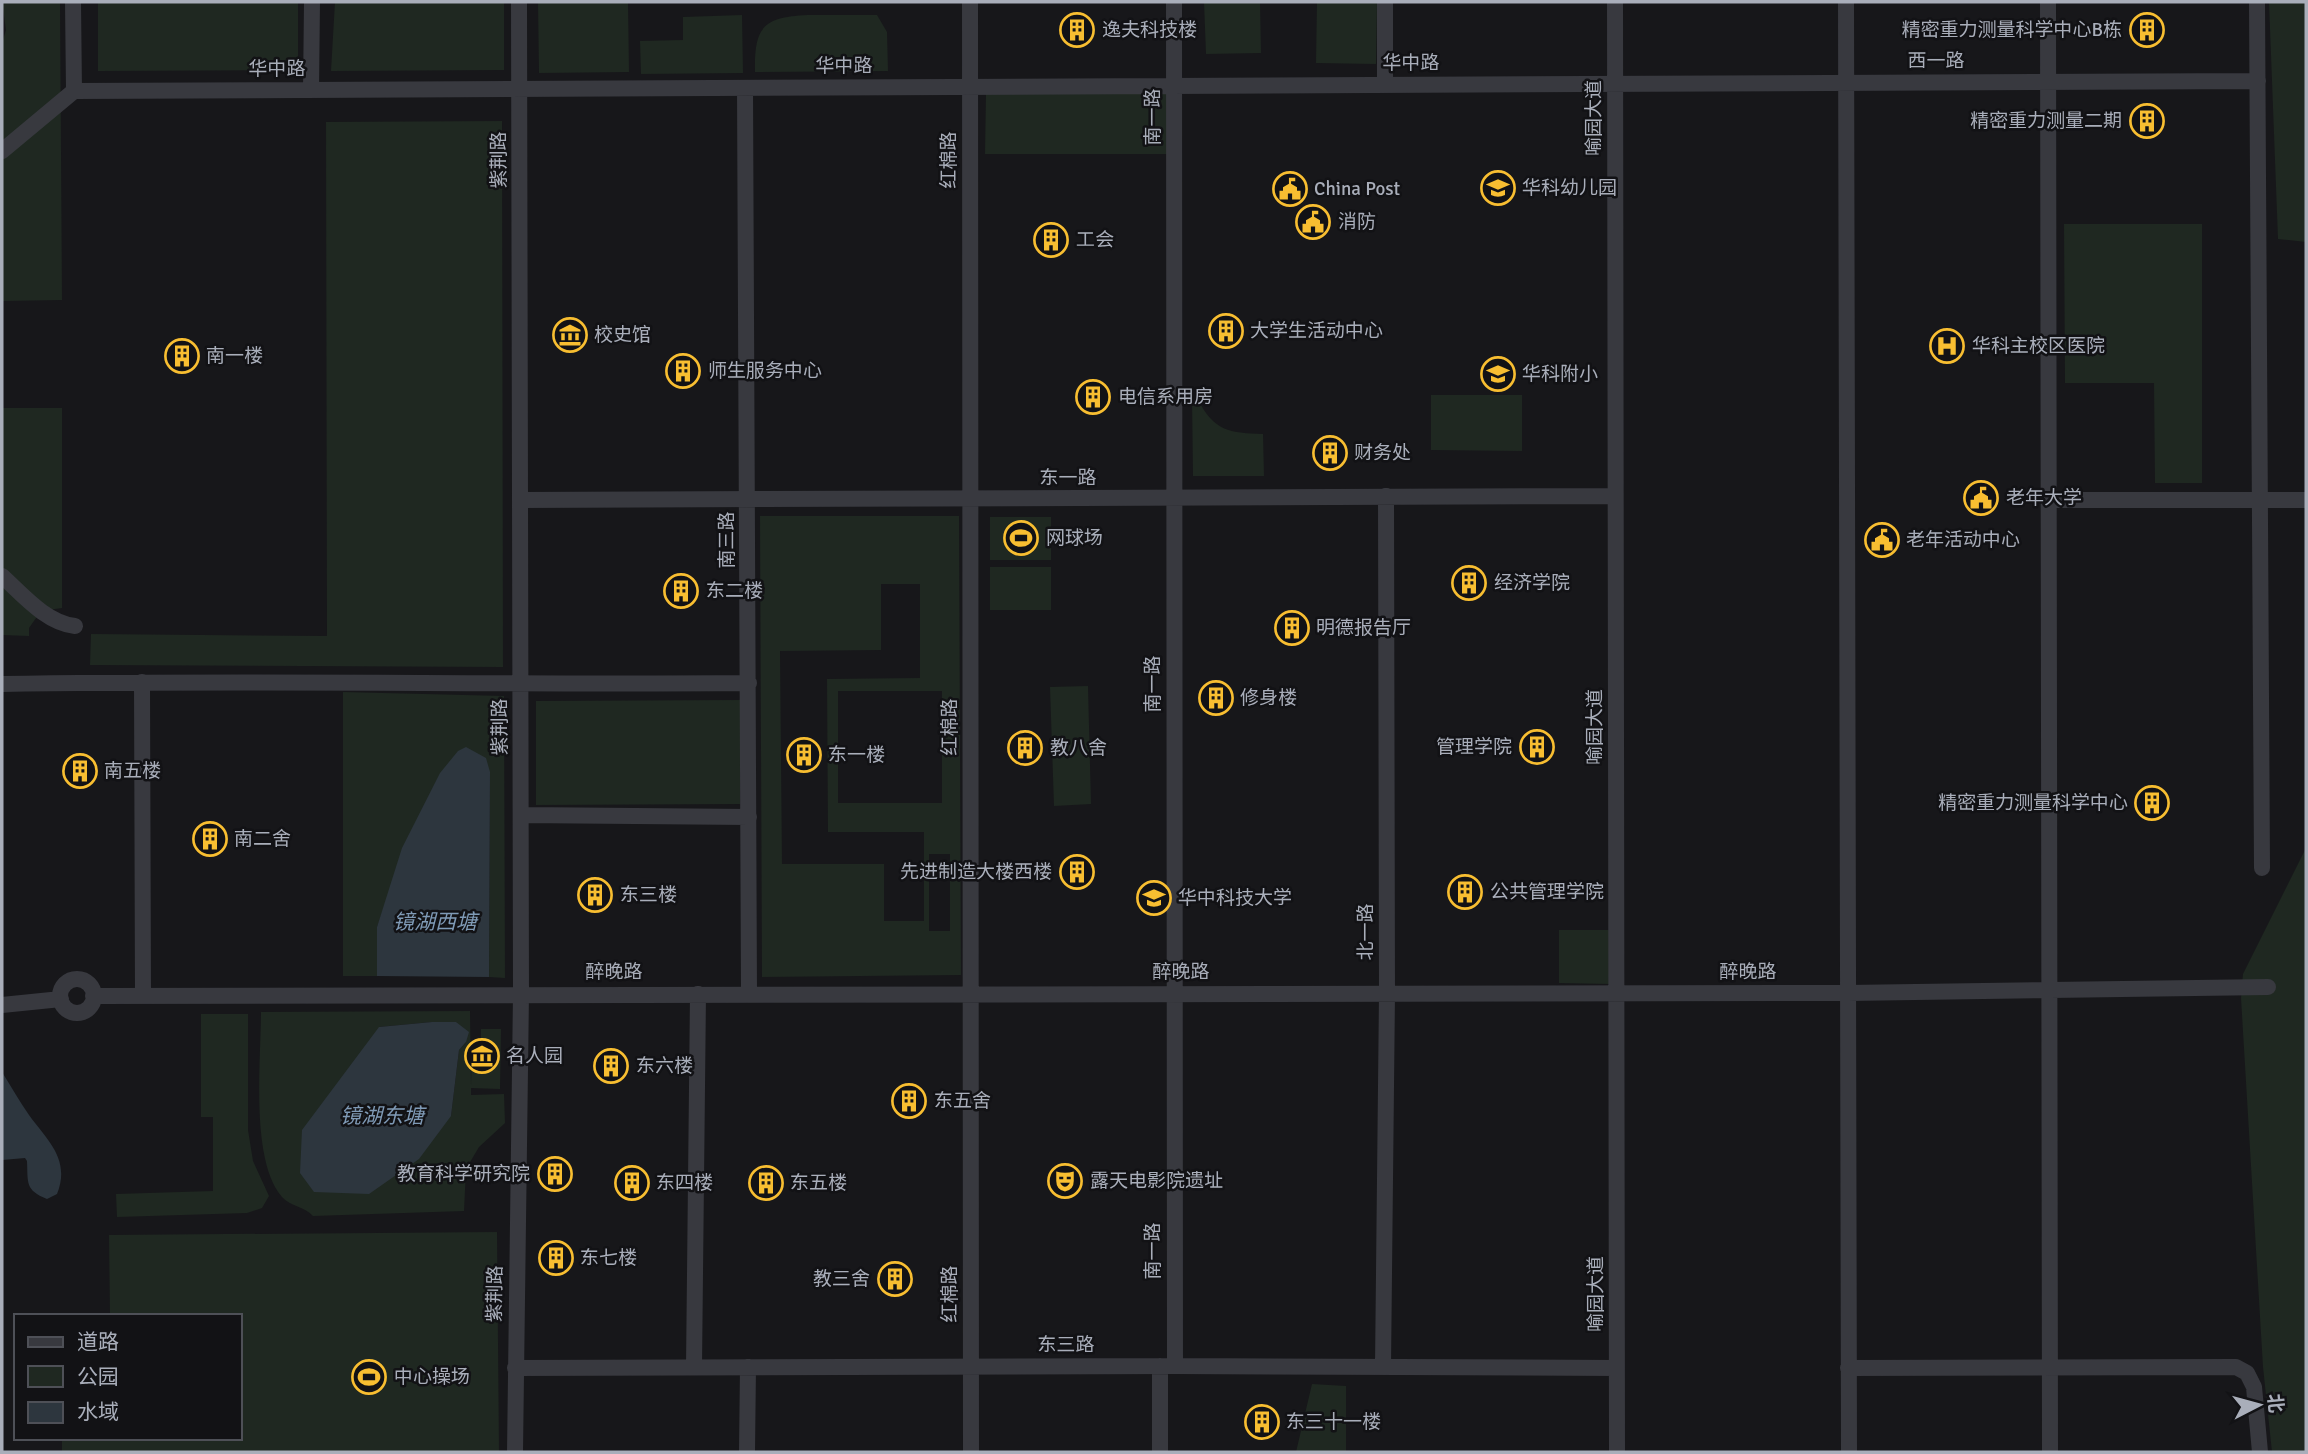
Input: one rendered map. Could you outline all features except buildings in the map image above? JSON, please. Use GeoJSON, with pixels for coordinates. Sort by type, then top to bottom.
{"type":"FeatureCollection","features":[{"type":"Feature","properties":{"kind":"street"},"geometry":{"type":"LineString","coordinates":[[2,151],[74,91],[73,2]]}},
{"type":"Feature","properties":{"kind":"street"},"geometry":{"type":"LineString","coordinates":[[311,90],[312,2]]}},
{"type":"Feature","properties":{"kind":"street","name":"紫荆路"},"geometry":{"type":"LineString","coordinates":[[515,1452],[521,993],[519,2]]}},
{"type":"Feature","properties":{"kind":"street","name":"红棉路"},"geometry":{"type":"LineString","coordinates":[[970,2],[971,1452]]}},
{"type":"Feature","properties":{"kind":"street","name":"南一路"},"geometry":{"type":"LineString","coordinates":[[1160,1452],[1167,1366],[1174,993],[1174,2]]}},
{"type":"Feature","properties":{"kind":"street"},"geometry":{"type":"LineString","coordinates":[[1385,2],[1385,84]]}},
{"type":"Feature","properties":{"kind":"street","name":"喻园大道"},"geometry":{"type":"LineString","coordinates":[[1615,2],[1617,1452]]}},
{"type":"Feature","properties":{"kind":"street"},"geometry":{"type":"LineString","coordinates":[[1846,2],[1849,1452]]}},
{"type":"Feature","properties":{"kind":"street"},"geometry":{"type":"LineString","coordinates":[[2048,2],[2050,1452]]}},
{"type":"Feature","properties":{"kind":"street"},"geometry":{"type":"LineString","coordinates":[[2258,2],[2258,500],[2262,868]]}},
{"type":"Feature","properties":{"kind":"street","name":"西一路"},"geometry":{"type":"LineString","coordinates":[[1615,83],[2258,81]]}},
{"type":"Feature","properties":{"kind":"street","name":"华中路"},"geometry":{"type":"LineString","coordinates":[[74,91],[1615,83]]}},
{"type":"Feature","properties":{"kind":"street","name":"南三路"},"geometry":{"type":"LineString","coordinates":[[745,88],[749,993]]}},
{"type":"Feature","properties":{"kind":"street","name":"北一路"},"geometry":{"type":"LineString","coordinates":[[1383,1367],[1387,993],[1386,496]]}},
{"type":"Feature","properties":{"kind":"street","name":"东一路"},"geometry":{"type":"LineString","coordinates":[[520,500],[1615,496]]}},
{"type":"Feature","properties":{"kind":"street"},"geometry":{"type":"LineString","coordinates":[[2049,500],[2306,500]]}},
{"type":"Feature","properties":{"kind":"street"},"geometry":{"type":"LineString","coordinates":[[2,576],[41,611],[67,625],[75,626]]}},
{"type":"Feature","properties":{"kind":"street"},"geometry":{"type":"LineString","coordinates":[[142,682],[143,996]]}},
{"type":"Feature","properties":{"kind":"street"},"geometry":{"type":"LineString","coordinates":[[2,684],[748,683]]}},
{"type":"Feature","properties":{"kind":"street"},"geometry":{"type":"LineString","coordinates":[[521,815],[749,817]]}},
{"type":"Feature","properties":{"kind":"street","name":"醉晚路"},"geometry":{"type":"LineString","coordinates":[[77,979],[90,986],[93,996],[87,1009],[76,1013],[66,1009],[61,999],[64,985],[77,979]]}},
{"type":"Feature","properties":{"kind":"street","name":"醉晚路"},"geometry":{"type":"LineString","coordinates":[[93,996],[521,993],[1848,993],[2268,987]]}},
{"type":"Feature","properties":{"kind":"street"},"geometry":{"type":"LineString","coordinates":[[694,1367],[698,993]]}},
{"type":"Feature","properties":{"kind":"street","name":"醉晚路"},"geometry":{"type":"LineString","coordinates":[[2,1005],[61,999]]}},
{"type":"Feature","properties":{"kind":"street"},"geometry":{"type":"LineString","coordinates":[[747,1452],[748,1367]]}},
{"type":"Feature","properties":{"kind":"street"},"geometry":{"type":"LineString","coordinates":[[1848,1368],[2236,1367],[2247,1373],[2253,1387],[2260,1452]]}},
{"type":"Feature","properties":{"kind":"street","name":"东三路"},"geometry":{"type":"LineString","coordinates":[[515,1368],[1617,1368]]}},
{"type":"Feature","properties":{"kind":"green space"},"geometry":{"type":"Polygon","coordinates":[[[2,2],[60,2],[62,300],[2,301],[2,43],[6,30],[2,2]]]}},
{"type":"Feature","properties":{"kind":"green space"},"geometry":{"type":"Polygon","coordinates":[[[98,2],[298,2],[298,70],[98,71],[98,2]]]}},
{"type":"Feature","properties":{"kind":"green space"},"geometry":{"type":"Polygon","coordinates":[[[335,2],[504,2],[504,70],[331,71],[335,2]]]}},
{"type":"Feature","properties":{"kind":"green space"},"geometry":{"type":"Polygon","coordinates":[[[538,2],[628,2],[629,72],[539,73],[538,2]]]}},
{"type":"Feature","properties":{"kind":"green space"},"geometry":{"type":"Polygon","coordinates":[[[1204,2],[1260,2],[1261,53],[1206,54],[1204,2]]]}},
{"type":"Feature","properties":{"kind":"green space"},"geometry":{"type":"Polygon","coordinates":[[[1317,2],[1377,2],[1376,64],[1316,63],[1317,2]]]}},
{"type":"Feature","properties":{"kind":"green space"},"geometry":{"type":"Polygon","coordinates":[[[2269,2],[2306,2],[2306,242],[2278,239],[2269,2]]]}},
{"type":"Feature","properties":{"kind":"green space"},"geometry":{"type":"Polygon","coordinates":[[[742,15],[743,73],[641,74],[640,41],[683,40],[683,17],[742,15]]]}},
{"type":"Feature","properties":{"kind":"green space"},"geometry":{"type":"Polygon","coordinates":[[[808,15],[877,15],[887,32],[888,71],[755,72],[757,44],[764,27],[781,18],[808,15]]]}},
{"type":"Feature","properties":{"kind":"green space"},"geometry":{"type":"Polygon","coordinates":[[[1167,92],[1167,154],[985,154],[986,93],[1167,92]]]}},
{"type":"Feature","properties":{"kind":"green space"},"geometry":{"type":"Polygon","coordinates":[[[502,121],[503,667],[90,665],[91,634],[327,636],[326,122],[502,121]]]}},
{"type":"Feature","properties":{"kind":"green space"},"geometry":{"type":"Polygon","coordinates":[[[2064,224],[2202,224],[2202,483],[2155,483],[2154,383],[2065,383],[2064,224]]]}},
{"type":"Feature","properties":{"kind":"green space"},"geometry":{"type":"Polygon","coordinates":[[[1431,395],[1522,395],[1522,451],[1431,450],[1431,395]]]}},
{"type":"Feature","properties":{"kind":"green space"},"geometry":{"type":"Polygon","coordinates":[[[1192,398],[1198,399],[1216,424],[1241,433],[1263,434],[1264,476],[1193,476],[1192,398]]]}},
{"type":"Feature","properties":{"kind":"green space"},"geometry":{"type":"Polygon","coordinates":[[[2,408],[62,408],[62,608],[41,611],[29,628],[29,636],[2,635],[2,408]]]}},
{"type":"Feature","properties":{"kind":"green space"},"geometry":{"type":"Polygon","coordinates":[[[760,516],[959,516],[961,975],[762,977],[760,516]],[[881,584],[881,650],[780,651],[782,864],[884,864],[884,921],[924,921],[924,832],[828,832],[827,679],[920,678],[920,584],[881,584]],[[838,691],[838,803],[942,803],[942,691],[838,691]],[[929,854],[929,931],[950,931],[950,854],[929,854]]]}},
{"type":"Feature","properties":{"kind":"green space","name":"网球场"},"geometry":{"type":"Polygon","coordinates":[[[990,517],[1051,517],[1051,560],[990,560],[990,517]]]}},
{"type":"Feature","properties":{"kind":"green space","name":"网球场"},"geometry":{"type":"Polygon","coordinates":[[[990,567],[1051,567],[1051,610],[990,610],[990,567]]]}},
{"type":"Feature","properties":{"kind":"green space"},"geometry":{"type":"Polygon","coordinates":[[[1088,686],[1091,804],[1054,806],[1050,687],[1088,686]]]}},
{"type":"Feature","properties":{"kind":"green space"},"geometry":{"type":"Polygon","coordinates":[[[343,692],[504,696],[505,978],[489,977],[490,772],[387,898],[377,927],[377,976],[343,976],[343,692]]]}},
{"type":"Feature","properties":{"kind":"green space"},"geometry":{"type":"Polygon","coordinates":[[[740,700],[740,804],[536,805],[536,701],[740,700]]]}},
{"type":"Feature","properties":{"kind":"green space"},"geometry":{"type":"Polygon","coordinates":[[[2306,848],[2306,1452],[2272,1452],[2263,1367],[2241,998],[2243,974],[2306,848]]]}},
{"type":"Feature","properties":{"kind":"green space"},"geometry":{"type":"Polygon","coordinates":[[[1559,930],[1609,930],[1610,984],[1559,983],[1559,930]]]}},
{"type":"Feature","properties":{"kind":"green space"},"geometry":{"type":"Polygon","coordinates":[[[470,1011],[471,1085],[472,1047],[481,1047],[481,1029],[501,1029],[500,1089],[471,1088],[471,1095],[504,1094],[505,1123],[479,1147],[466,1169],[464,1211],[313,1216],[282,1197],[272,1180],[261,1135],[261,1012],[470,1011]],[[456,1022],[379,1027],[451,1116],[459,1050],[466,1042],[456,1022]]]}},
{"type":"Feature","properties":{"kind":"green space"},"geometry":{"type":"Polygon","coordinates":[[[201,1014],[248,1014],[248,1130],[253,1161],[269,1196],[262,1208],[247,1213],[117,1217],[116,1194],[213,1191],[213,1117],[201,1117],[201,1014]]]}},
{"type":"Feature","properties":{"kind":"green space","name":"中心操场"},"geometry":{"type":"Polygon","coordinates":[[[497,1232],[499,1452],[62,1452],[62,1440],[242,1440],[242,1314],[110,1314],[109,1235],[497,1232]]]}},
{"type":"Feature","properties":{"kind":"green space"},"geometry":{"type":"Polygon","coordinates":[[[1312,1384],[1346,1386],[1346,1452],[1296,1452],[1312,1384]]]}},
{"type":"Feature","properties":{"kind":"water","name":"镜湖西塘"},"geometry":{"type":"Polygon","coordinates":[[[466,747],[486,758],[490,772],[489,977],[377,976],[377,927],[402,848],[440,773],[458,751],[466,747]]]}},
{"type":"Feature","properties":{"kind":"water","name":"镜湖东塘"},"geometry":{"type":"Polygon","coordinates":[[[456,1022],[469,1032],[466,1042],[459,1050],[451,1116],[419,1159],[369,1194],[314,1192],[300,1173],[302,1130],[379,1027],[456,1022]]]}},
{"type":"Feature","properties":{"kind":"water"},"geometry":{"type":"Polygon","coordinates":[[[2,1072],[59,1160],[61,1182],[57,1194],[47,1199],[31,1189],[25,1158],[2,1160],[2,1072]]]}},
{"type":"Feature","properties":{"kind":"place","name":"逸夫科技楼"},"geometry":{"type":"Point","coordinates":[1077,30]}},
{"type":"Feature","properties":{"kind":"place","name":"精密重力测量科学中心B栋"},"geometry":{"type":"Point","coordinates":[2147,30]}},
{"type":"Feature","properties":{"kind":"place","name":"精密重力测量二期"},"geometry":{"type":"Point","coordinates":[2147,121]}},
{"type":"Feature","properties":{"kind":"place","name":"华科幼儿园"},"geometry":{"type":"Point","coordinates":[1498,188]}},
{"type":"Feature","properties":{"kind":"place","name":"China Post"},"geometry":{"type":"Point","coordinates":[1290,189]}},
{"type":"Feature","properties":{"kind":"place","name":"消防"},"geometry":{"type":"Point","coordinates":[1313,222]}},
{"type":"Feature","properties":{"kind":"place","name":"工会"},"geometry":{"type":"Point","coordinates":[1051,240]}},
{"type":"Feature","properties":{"kind":"place","name":"大学生活动中心"},"geometry":{"type":"Point","coordinates":[1226,331]}},
{"type":"Feature","properties":{"kind":"place","name":"校史馆"},"geometry":{"type":"Point","coordinates":[570,335]}},
{"type":"Feature","properties":{"kind":"place","name":"华科主校区医院"},"geometry":{"type":"Point","coordinates":[1947,346]}},
{"type":"Feature","properties":{"kind":"place","name":"南一楼"},"geometry":{"type":"Point","coordinates":[182,356]}},
{"type":"Feature","properties":{"kind":"place","name":"师生服务中心"},"geometry":{"type":"Point","coordinates":[683,371]}},
{"type":"Feature","properties":{"kind":"place","name":"华科附小"},"geometry":{"type":"Point","coordinates":[1498,374]}},
{"type":"Feature","properties":{"kind":"place","name":"电信系用房"},"geometry":{"type":"Point","coordinates":[1093,397]}},
{"type":"Feature","properties":{"kind":"place","name":"财务处"},"geometry":{"type":"Point","coordinates":[1330,453]}},
{"type":"Feature","properties":{"kind":"place","name":"老年大学"},"geometry":{"type":"Point","coordinates":[1981,498]}},
{"type":"Feature","properties":{"kind":"place","name":"网球场"},"geometry":{"type":"Point","coordinates":[1021,538]}},
{"type":"Feature","properties":{"kind":"place","name":"老年活动中心"},"geometry":{"type":"Point","coordinates":[1882,540]}},
{"type":"Feature","properties":{"kind":"place","name":"经济学院"},"geometry":{"type":"Point","coordinates":[1469,583]}},
{"type":"Feature","properties":{"kind":"place","name":"东二楼"},"geometry":{"type":"Point","coordinates":[681,591]}},
{"type":"Feature","properties":{"kind":"place","name":"明德报告厅"},"geometry":{"type":"Point","coordinates":[1292,628]}},
{"type":"Feature","properties":{"kind":"place","name":"修身楼"},"geometry":{"type":"Point","coordinates":[1216,698]}},
{"type":"Feature","properties":{"kind":"place","name":"管理学院"},"geometry":{"type":"Point","coordinates":[1537,747]}},
{"type":"Feature","properties":{"kind":"place","name":"教八舍"},"geometry":{"type":"Point","coordinates":[1025,748]}},
{"type":"Feature","properties":{"kind":"place","name":"东一楼"},"geometry":{"type":"Point","coordinates":[804,755]}},
{"type":"Feature","properties":{"kind":"place","name":"南五楼"},"geometry":{"type":"Point","coordinates":[80,771]}},
{"type":"Feature","properties":{"kind":"place","name":"精密重力测量科学中心"},"geometry":{"type":"Point","coordinates":[2152,803]}},
{"type":"Feature","properties":{"kind":"place","name":"南二舍"},"geometry":{"type":"Point","coordinates":[210,839]}},
{"type":"Feature","properties":{"kind":"place","name":"先进制造大楼西楼"},"geometry":{"type":"Point","coordinates":[1077,872]}},
{"type":"Feature","properties":{"kind":"place","name":"公共管理学院"},"geometry":{"type":"Point","coordinates":[1465,892]}},
{"type":"Feature","properties":{"kind":"place","name":"东三楼"},"geometry":{"type":"Point","coordinates":[595,895]}},
{"type":"Feature","properties":{"kind":"place","name":"华中科技大学"},"geometry":{"type":"Point","coordinates":[1154,898]}},
{"type":"Feature","properties":{"kind":"place","name":"名人园"},"geometry":{"type":"Point","coordinates":[482,1056]}},
{"type":"Feature","properties":{"kind":"place","name":"东六楼"},"geometry":{"type":"Point","coordinates":[611,1066]}},
{"type":"Feature","properties":{"kind":"place","name":"东五舍"},"geometry":{"type":"Point","coordinates":[909,1101]}},
{"type":"Feature","properties":{"kind":"place","name":"教育科学研究院"},"geometry":{"type":"Point","coordinates":[555,1174]}},
{"type":"Feature","properties":{"kind":"place","name":"露天电影院遗址"},"geometry":{"type":"Point","coordinates":[1065,1181]}},
{"type":"Feature","properties":{"kind":"place","name":"东四楼"},"geometry":{"type":"Point","coordinates":[632,1183]}},
{"type":"Feature","properties":{"kind":"place","name":"东五楼"},"geometry":{"type":"Point","coordinates":[766,1183]}},
{"type":"Feature","properties":{"kind":"place","name":"东七楼"},"geometry":{"type":"Point","coordinates":[556,1258]}},
{"type":"Feature","properties":{"kind":"place","name":"教三舍"},"geometry":{"type":"Point","coordinates":[895,1279]}},
{"type":"Feature","properties":{"kind":"place","name":"中心操场"},"geometry":{"type":"Point","coordinates":[369,1377]}},
{"type":"Feature","properties":{"kind":"place","name":"东三十一楼"},"geometry":{"type":"Point","coordinates":[1262,1422]}}]}
